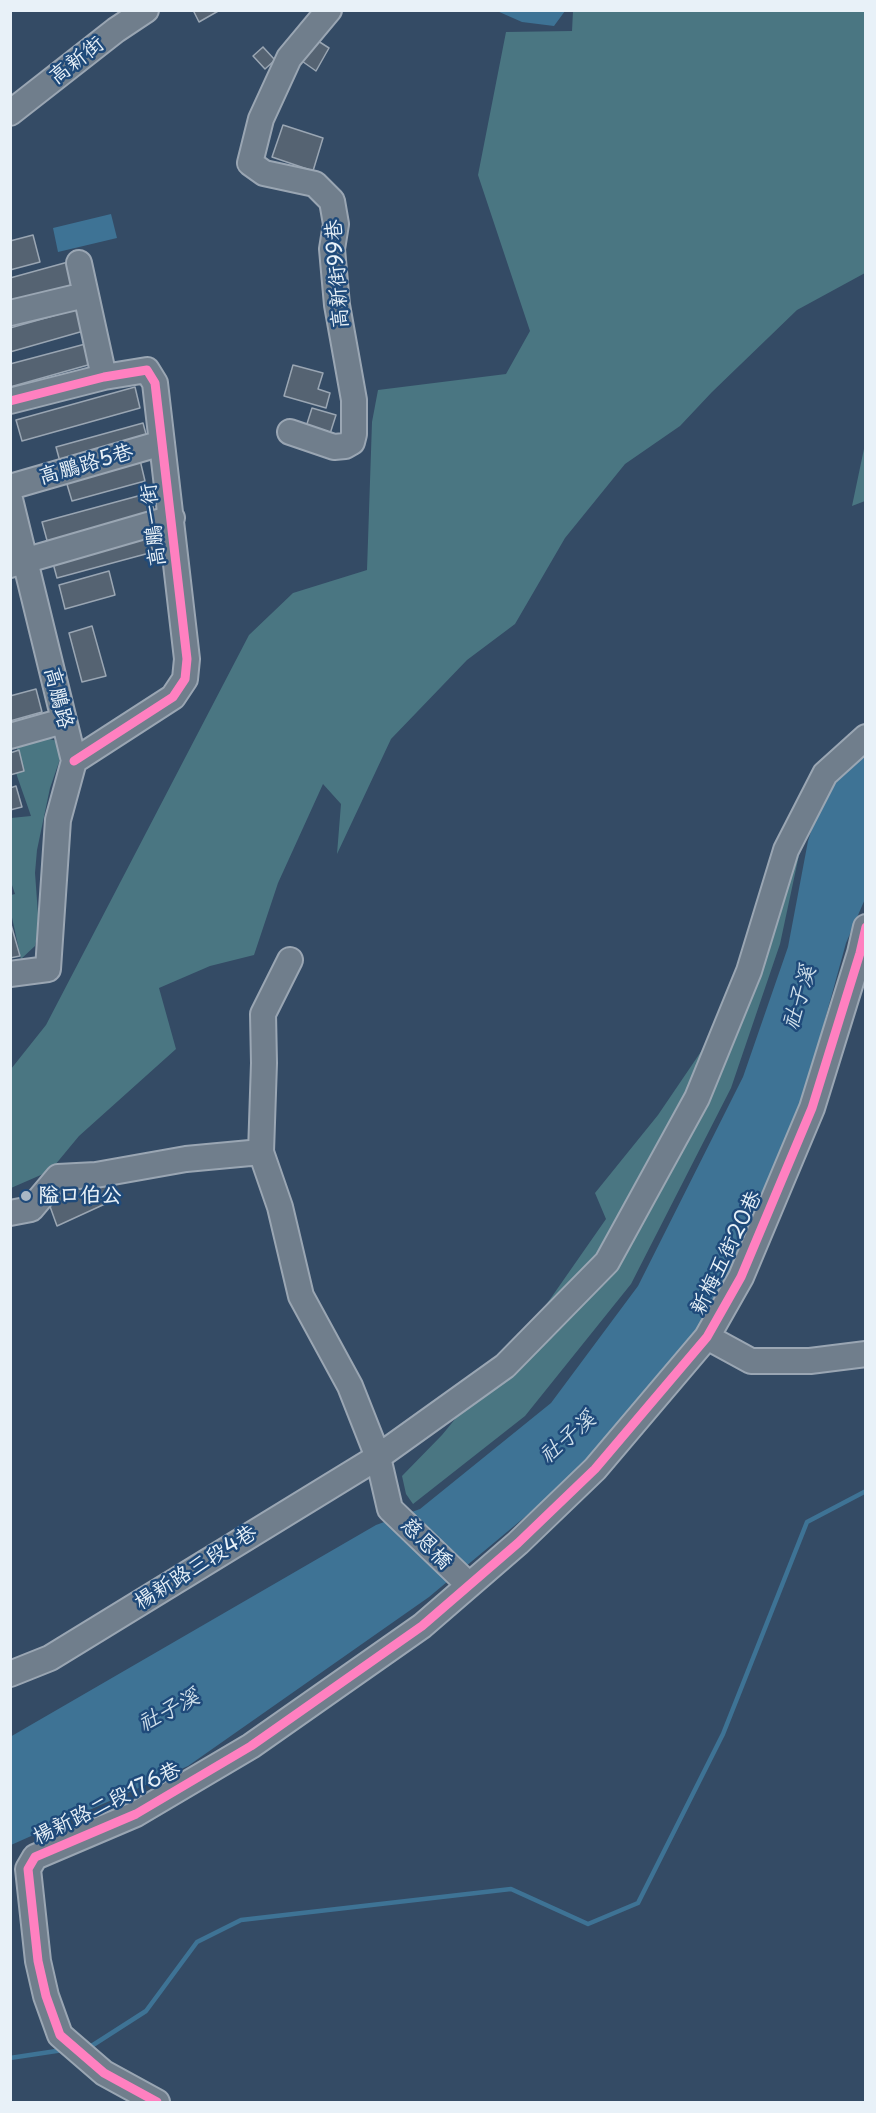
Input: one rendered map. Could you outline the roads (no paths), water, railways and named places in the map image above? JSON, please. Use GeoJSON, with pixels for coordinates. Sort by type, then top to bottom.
{"type":"FeatureCollection","features":[{"type":"Feature","properties":{"kind":"street","name":"高新街"},"geometry":{"type":"LineString","coordinates":[[10,113],[116,30],[146,10]]}},
{"type":"Feature","properties":{"kind":"street","name":"高新街99巷"},"geometry":{"type":"LineString","coordinates":[[290,432],[334,447],[345,446],[352,442],[354,434],[354,400],[338,305],[332,249],[336,224],[332,201],[315,184],[264,173],[250,163],[261,119],[289,58],[329,10]]}},
{"type":"Feature","properties":{"kind":"street"},"geometry":{"type":"LineString","coordinates":[[79,263],[104,377]]}},
{"type":"Feature","properties":{"kind":"street"},"geometry":{"type":"LineString","coordinates":[[10,314],[85,295]]}},
{"type":"Feature","properties":{"kind":"street","name":"高鵬一街"},"geometry":{"type":"LineString","coordinates":[[10,401],[104,377],[147,370],[155,383],[188,659],[185,679],[173,697],[74,761]]}},
{"type":"Feature","properties":{"kind":"street","name":"高鵬路5巷"},"geometry":{"type":"LineString","coordinates":[[10,487],[162,443]]}},
{"type":"Feature","properties":{"kind":"street","name":"高鵬路"},"geometry":{"type":"LineString","coordinates":[[10,499],[18,563],[74,761]]}},
{"type":"Feature","properties":{"kind":"street"},"geometry":{"type":"LineString","coordinates":[[18,563],[172,518]]}},
{"type":"Feature","properties":{"kind":"street"},"geometry":{"type":"LineString","coordinates":[[10,736],[63,722]]}},
{"type":"Feature","properties":{"kind":"street","name":"楊新路三段4巷"},"geometry":{"type":"LineString","coordinates":[[10,1674],[50,1658],[378,1457],[505,1366],[607,1262],[697,1098],[749,970],[786,850],[825,774],[866,737]]}},
{"type":"Feature","properties":{"kind":"street"},"geometry":{"type":"LineString","coordinates":[[10,974],[48,969],[58,820],[74,761]]}},
{"type":"Feature","properties":{"kind":"street","name":"新梅五街20巷"},"geometry":{"type":"LineString","coordinates":[[465,1582],[518,1543],[595,1469],[707,1337],[741,1277],[812,1108],[866,927]]}},
{"type":"Feature","properties":{"kind":"street"},"geometry":{"type":"LineString","coordinates":[[290,960],[263,1014],[261,1152],[280,1207],[301,1296],[350,1386],[378,1457]]}},
{"type":"Feature","properties":{"kind":"street"},"geometry":{"type":"LineString","coordinates":[[10,1213],[31,1209],[58,1178],[96,1175],[186,1159],[261,1152]]}},
{"type":"Feature","properties":{"kind":"street"},"geometry":{"type":"LineString","coordinates":[[707,1337],[751,1361],[810,1361],[866,1354]]}},
{"type":"Feature","properties":{"kind":"street","name":"慈恩橋"},"geometry":{"type":"LineString","coordinates":[[378,1457],[390,1509],[465,1582]]}},
{"type":"Feature","properties":{"kind":"street","name":"楊新路二段176巷"},"geometry":{"type":"LineString","coordinates":[[157,2103],[104,2073],[60,2035],[46,1996],[38,1961],[28,1869],[35,1857],[136,1814],[251,1746],[422,1626],[465,1582]]}},
{"type":"Feature","properties":{"kind":"water"},"geometry":{"type":"Polygon","coordinates":[[[497,11],[565,11],[554,26],[522,22],[497,11]]]}},
{"type":"Feature","properties":{"kind":"water"},"geometry":{"type":"Polygon","coordinates":[[[111,214],[117,238],[58,252],[53,228],[111,214]]]}},
{"type":"Feature","properties":{"kind":"water"},"geometry":{"type":"Polygon","coordinates":[[[865,743],[865,899],[846,943],[801,1107],[730,1274],[695,1336],[592,1461],[429,1597],[188,1766],[11,1845],[10,1737],[376,1525],[420,1509],[551,1403],[638,1286],[743,1077],[788,947],[808,841],[829,776],[865,743]]]}},
{"type":"Feature","properties":{"kind":"waterway","name":"社子溪"},"geometry":{"type":"LineString","coordinates":[[86,2046],[93,2045],[146,2011],[197,1942],[241,1920],[511,1889],[588,1924],[638,1903],[723,1734],[807,1522],[866,1491]]}},
{"type":"Feature","properties":{"kind":"waterway","name":"社子溪"},"geometry":{"type":"LineString","coordinates":[[10,2058],[63,2050]]}},
{"type":"Feature","properties":{"kind":"place","name":"隘口伯公"},"geometry":{"type":"Point","coordinates":[26,1196]}}]}
